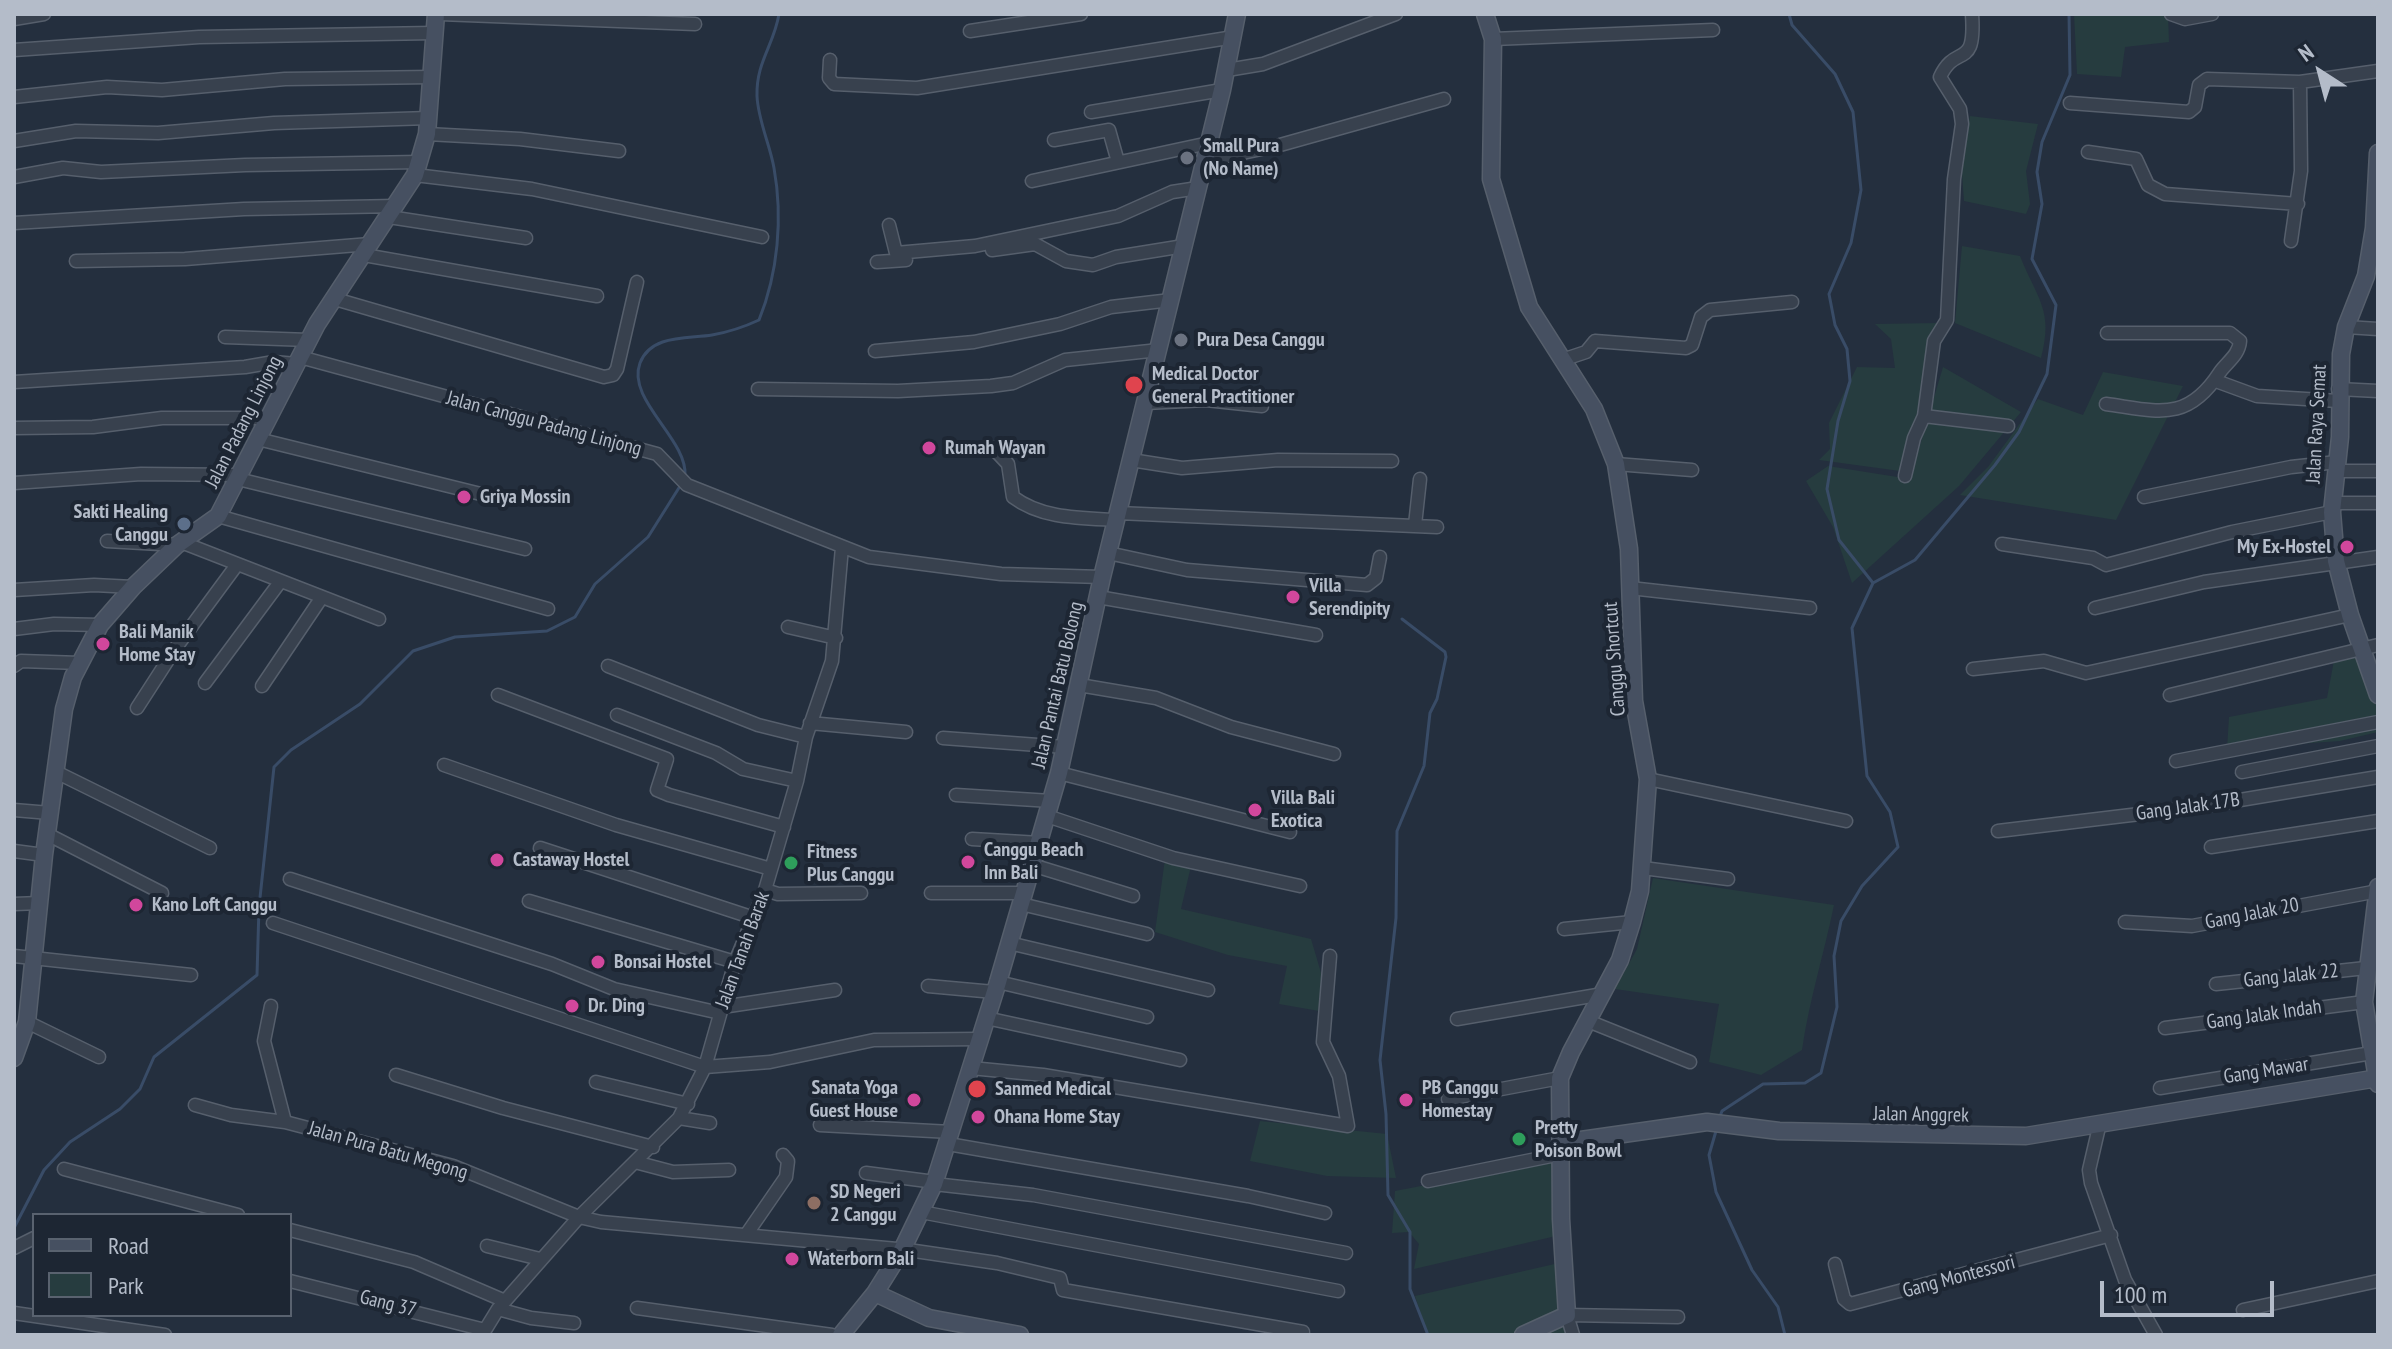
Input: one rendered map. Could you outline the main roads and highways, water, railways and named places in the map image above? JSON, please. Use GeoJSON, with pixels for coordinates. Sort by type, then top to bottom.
{"type":"FeatureCollection","features":[{"type":"Feature","properties":{"kind":"waterway"},"geometry":{"type":"LineString","coordinates":[[685,476],[677,448],[642,391],[638,377],[640,363],[645,354],[661,342],[712,335],[759,320],[771,283],[777,245],[778,206],[774,168],[758,105],[757,84],[779,14]]}},
{"type":"Feature","properties":{"kind":"waterway"},"geometry":{"type":"LineString","coordinates":[[1789,14],[1792,25],[1835,74],[1853,112],[1861,190],[1851,243],[1829,294],[1835,325],[1847,349],[1850,381],[1838,421],[1827,489],[1839,540],[1873,583]]}},
{"type":"Feature","properties":{"kind":"waterway"},"geometry":{"type":"LineString","coordinates":[[1719,1119],[1722,1111],[1763,1084],[1805,1083],[1821,1073],[1837,1007],[1834,956],[1841,921],[1862,886],[1898,847],[1890,812],[1867,776],[1852,628],[1873,583],[1915,560],[1995,465],[2019,432],[2047,374],[2056,305],[2032,259],[2042,204],[2037,172],[2042,142],[2070,75],[2069,14]]}},
{"type":"Feature","properties":{"kind":"waterway"},"geometry":{"type":"LineString","coordinates":[[14,1228],[44,1170],[70,1142],[120,1109],[140,1089],[154,1057],[257,975],[259,907],[274,767],[291,750],[360,704],[413,651],[455,637],[547,631],[575,617],[595,584],[648,537],[682,483]]}},
{"type":"Feature","properties":{"kind":"waterway"},"geometry":{"type":"LineString","coordinates":[[1402,619],[1445,652],[1446,657],[1437,699],[1430,713],[1424,766],[1397,831],[1396,918],[1380,1060],[1386,1114],[1388,1195],[1410,1232],[1410,1289],[1428,1335]]}},
{"type":"Feature","properties":{"kind":"waterway"},"geometry":{"type":"LineString","coordinates":[[1716,1131],[1709,1155],[1716,1192],[1752,1270],[1778,1307],[1785,1335]]}},
{"type":"Feature","properties":{"kind":"place","name":"Small Pura (No Name)"},"geometry":{"type":"Point","coordinates":[1187,158]}},
{"type":"Feature","properties":{"kind":"place","name":"Pura Desa Canggu"},"geometry":{"type":"Point","coordinates":[1181,340]}},
{"type":"Feature","properties":{"kind":"place","name":"Medical Doctor General Practitioner"},"geometry":{"type":"Point","coordinates":[1134,385]}},
{"type":"Feature","properties":{"kind":"place","name":"Rumah Wayan"},"geometry":{"type":"Point","coordinates":[929,448]}},
{"type":"Feature","properties":{"kind":"place","name":"Griya Mossin"},"geometry":{"type":"Point","coordinates":[464,497]}},
{"type":"Feature","properties":{"kind":"place","name":"Sakti Healing Canggu"},"geometry":{"type":"Point","coordinates":[184,524]}},
{"type":"Feature","properties":{"kind":"place","name":"My Ex-Hostel"},"geometry":{"type":"Point","coordinates":[2347,547]}},
{"type":"Feature","properties":{"kind":"place","name":"Villa Serendipity"},"geometry":{"type":"Point","coordinates":[1293,597]}},
{"type":"Feature","properties":{"kind":"place","name":"Bali Manik Home Stay"},"geometry":{"type":"Point","coordinates":[103,644]}},
{"type":"Feature","properties":{"kind":"place","name":"Villa Bali Exotica"},"geometry":{"type":"Point","coordinates":[1255,810]}},
{"type":"Feature","properties":{"kind":"place","name":"Castaway Hostel"},"geometry":{"type":"Point","coordinates":[497,860]}},
{"type":"Feature","properties":{"kind":"place","name":"Canggu Beach Inn Bali"},"geometry":{"type":"Point","coordinates":[968,862]}},
{"type":"Feature","properties":{"kind":"place","name":"Fitness Plus Canggu"},"geometry":{"type":"Point","coordinates":[791,863]}},
{"type":"Feature","properties":{"kind":"place","name":"Kano Loft Canggu"},"geometry":{"type":"Point","coordinates":[136,905]}},
{"type":"Feature","properties":{"kind":"place","name":"Bonsai Hostel"},"geometry":{"type":"Point","coordinates":[598,962]}},
{"type":"Feature","properties":{"kind":"place","name":"Dr. Ding"},"geometry":{"type":"Point","coordinates":[572,1006]}},
{"type":"Feature","properties":{"kind":"place","name":"Sanmed Medical"},"geometry":{"type":"Point","coordinates":[977,1089]}},
{"type":"Feature","properties":{"kind":"place","name":"Sanata Yoga Guest House"},"geometry":{"type":"Point","coordinates":[914,1100]}},
{"type":"Feature","properties":{"kind":"place","name":"PB Canggu Homestay"},"geometry":{"type":"Point","coordinates":[1406,1100]}},
{"type":"Feature","properties":{"kind":"place","name":"Ohana Home Stay"},"geometry":{"type":"Point","coordinates":[978,1117]}},
{"type":"Feature","properties":{"kind":"place","name":"Pretty Poison Bowl"},"geometry":{"type":"Point","coordinates":[1519,1139]}},
{"type":"Feature","properties":{"kind":"place","name":"SD Negeri 2 Canggu"},"geometry":{"type":"Point","coordinates":[814,1203]}},
{"type":"Feature","properties":{"kind":"place","name":"Waterborn Bali"},"geometry":{"type":"Point","coordinates":[792,1259]}}]}
